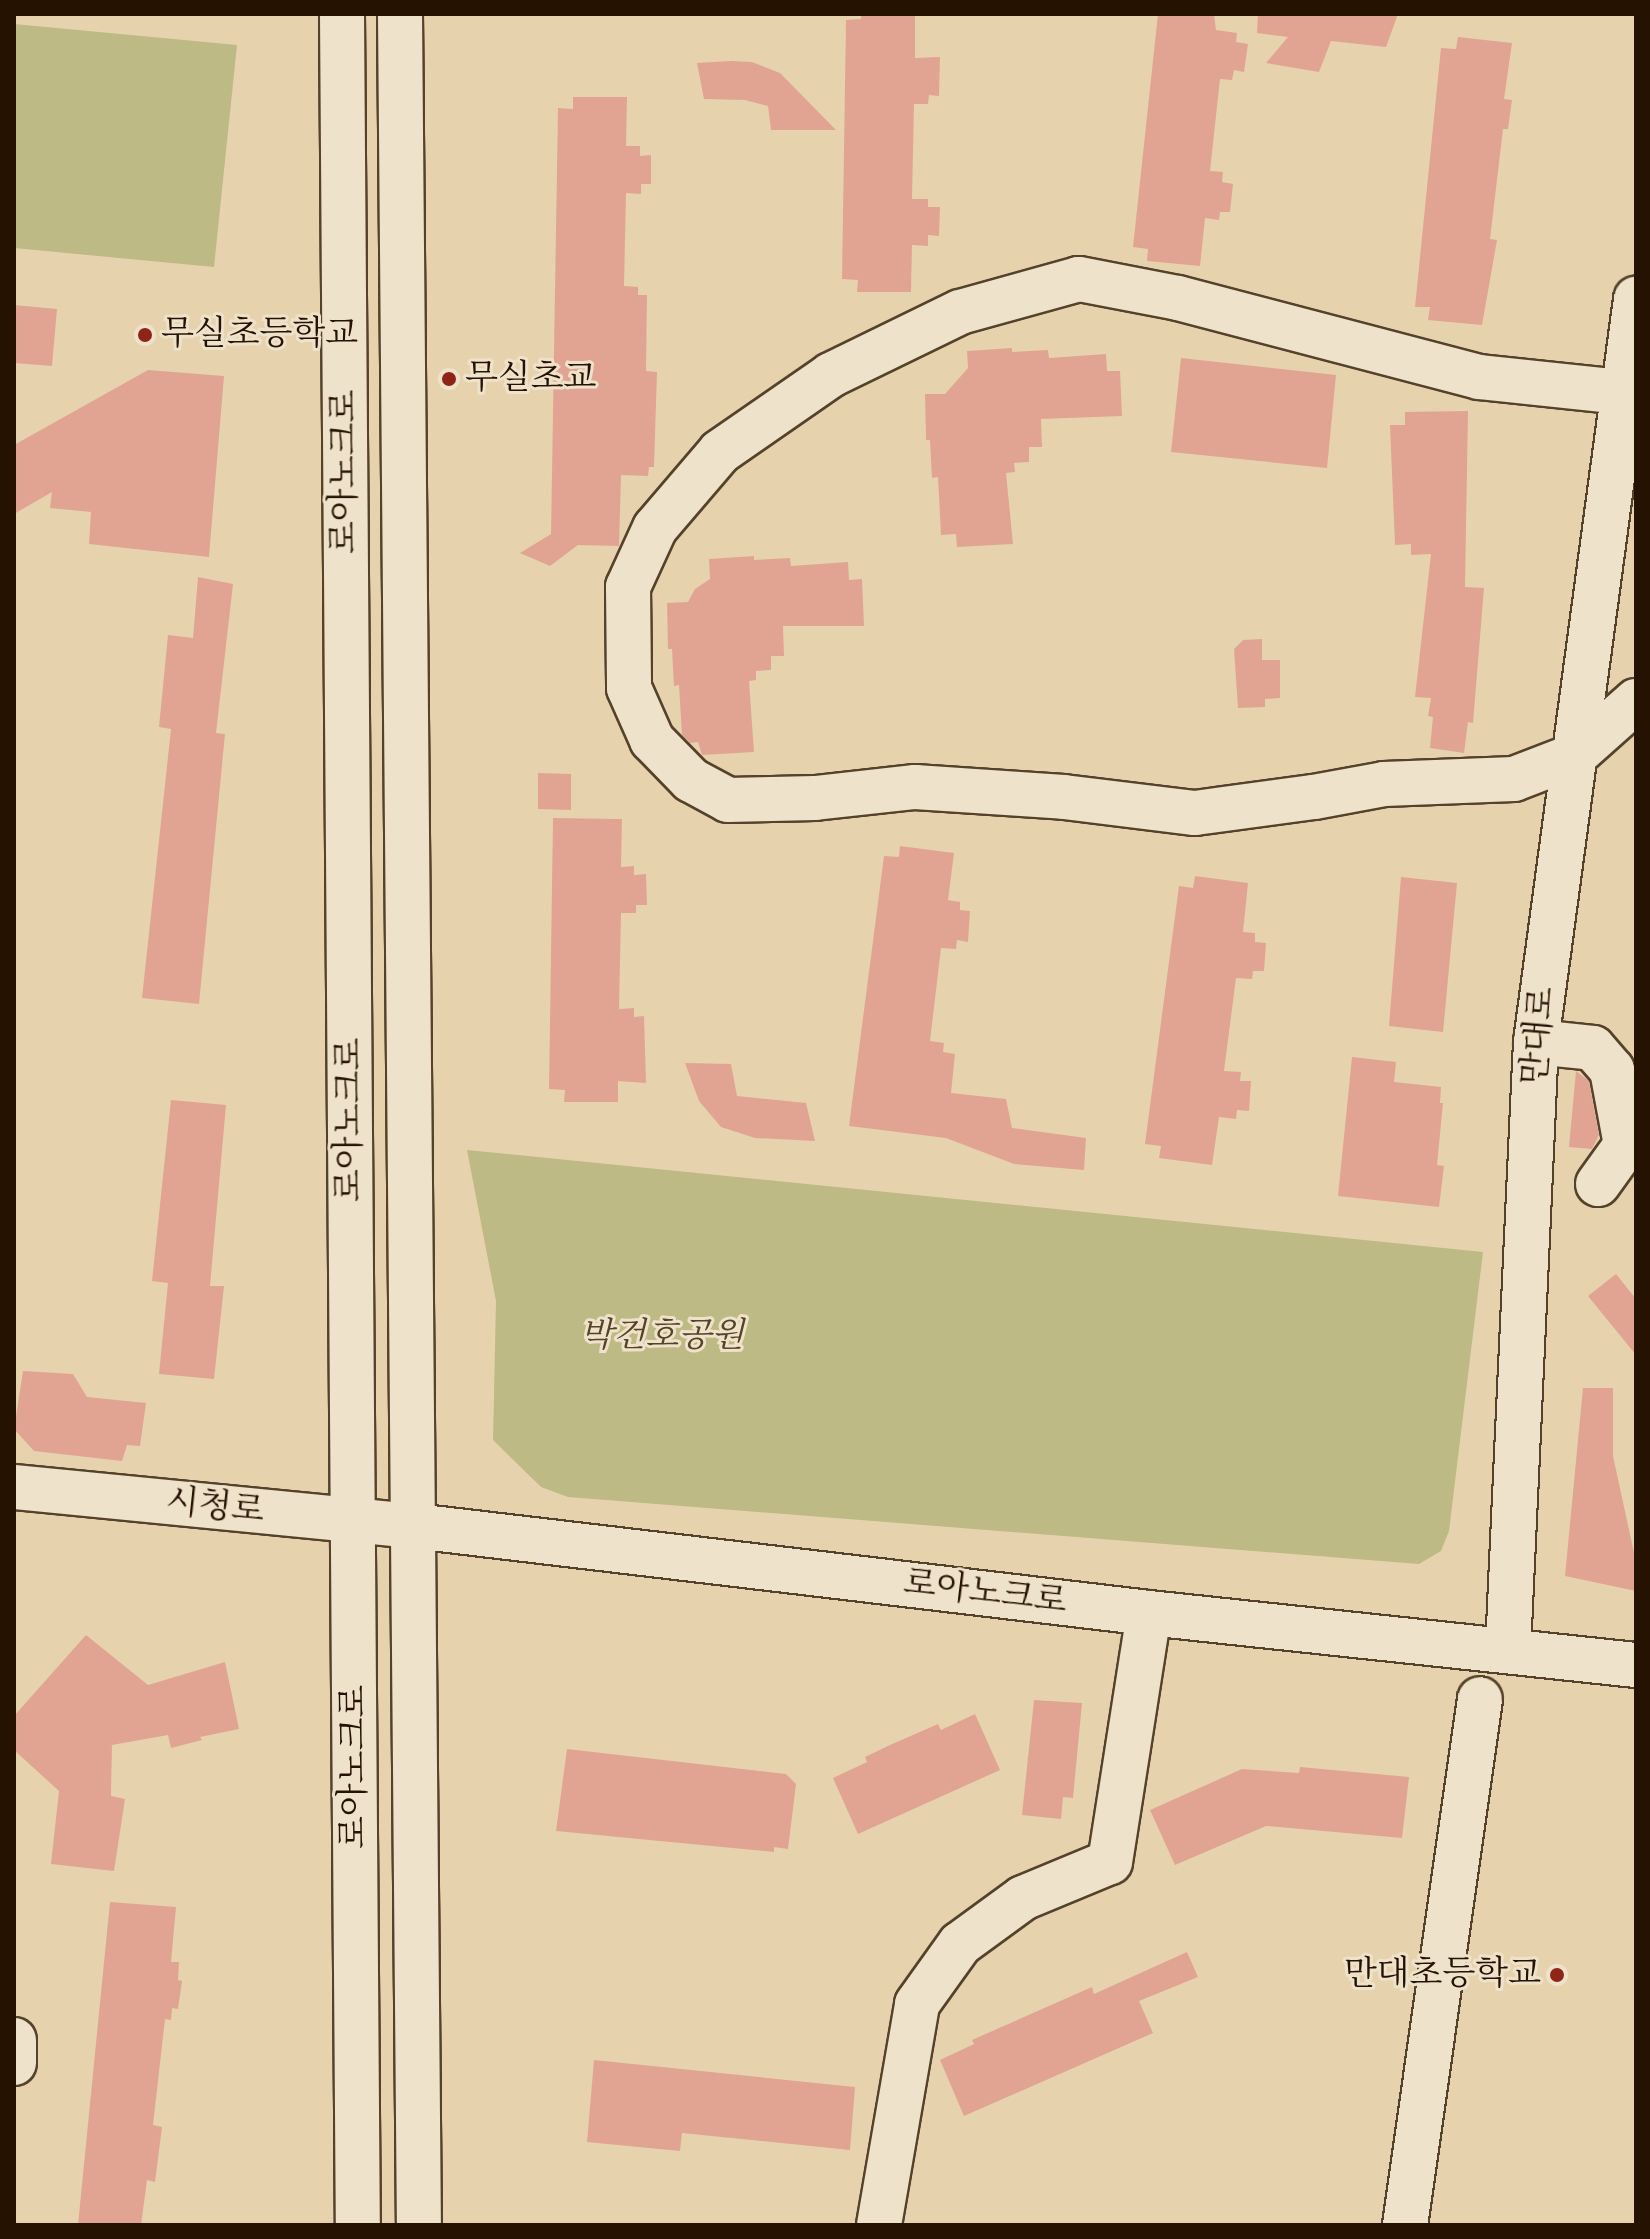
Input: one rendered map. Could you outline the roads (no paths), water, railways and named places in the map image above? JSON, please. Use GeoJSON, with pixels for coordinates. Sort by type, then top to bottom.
{"type":"FeatureCollection","features":[{"type":"Feature","properties":{"kind":"street","name":"로아노크로"},"geometry":{"type":"LineString","coordinates":[[342,14],[358,2225]]}},
{"type":"Feature","properties":{"kind":"street","name":"로아노크로"},"geometry":{"type":"LineString","coordinates":[[400,14],[419,2225]]}},
{"type":"Feature","properties":{"kind":"street"},"geometry":{"type":"LineString","coordinates":[[1622,392],[1479,377],[1178,298],[1079,279],[960,312],[831,375],[720,452],[655,528],[628,587],[629,688],[652,740],[691,780],[728,800],[815,798],[915,787],[1064,797],[1195,813],[1384,784],[1514,779],[1574,756],[1636,701]]}},
{"type":"Feature","properties":{"kind":"street","name":"만대로"},"geometry":{"type":"LineString","coordinates":[[1508,1649],[1536,1042],[1636,299]]}},
{"type":"Feature","properties":{"kind":"street"},"geometry":{"type":"LineString","coordinates":[[1536,1042],[1593,1048],[1612,1070],[1626,1145],[1598,1184]]}},
{"type":"Feature","properties":{"kind":"street","name":"시청로"},"geometry":{"type":"LineString","coordinates":[[14,1487],[415,1526]]}},
{"type":"Feature","properties":{"kind":"street","name":"로아노크로"},"geometry":{"type":"LineString","coordinates":[[415,1526],[1149,1613],[1508,1649]]}},
{"type":"Feature","properties":{"kind":"street"},"geometry":{"type":"LineString","coordinates":[[879,2225],[917,2004],[960,1944],[1023,1898],[1110,1862],[1149,1613]]}},
{"type":"Feature","properties":{"kind":"street"},"geometry":{"type":"LineString","coordinates":[[1508,1649],[1636,1665]]}},
{"type":"Feature","properties":{"kind":"street"},"geometry":{"type":"LineString","coordinates":[[1405,2225],[1480,1699]]}},
{"type":"Feature","properties":{"kind":"street"},"geometry":{"type":"LineString","coordinates":[[14,2040],[14,2063]]}},
{"type":"Feature","properties":{"kind":"place","name":"무실초등학교"},"geometry":{"type":"Point","coordinates":[145,335]}},
{"type":"Feature","properties":{"kind":"place","name":"무실초교"},"geometry":{"type":"Point","coordinates":[449,379]}},
{"type":"Feature","properties":{"kind":"place","name":"만대초등학교"},"geometry":{"type":"Point","coordinates":[1557,1975]}},
{"type":"Feature","properties":{"kind":"park label","name":"박건호공원"},"geometry":{"type":"Point","coordinates":[662,1337]}}]}
